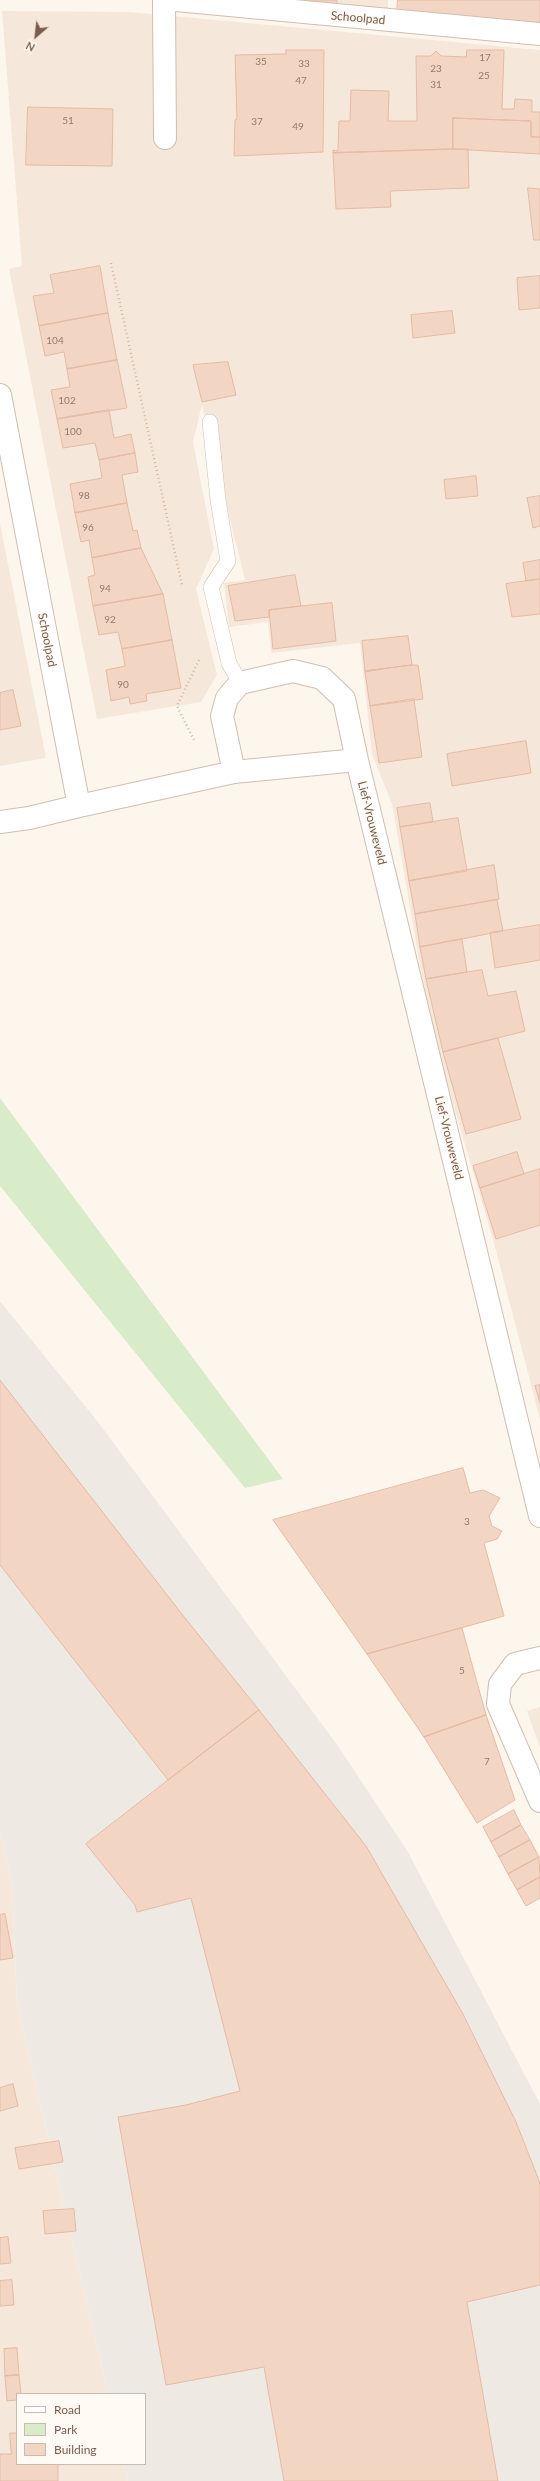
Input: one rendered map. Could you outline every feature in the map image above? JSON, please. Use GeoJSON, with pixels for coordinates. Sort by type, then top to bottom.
{"type":"FeatureCollection","features":[{"type":"Feature","properties":{"kind":"street"},"geometry":{"type":"LineString","coordinates":[[164,0],[165,138]]}},
{"type":"Feature","properties":{"kind":"street","name":"Schoolpad"},"geometry":{"type":"LineString","coordinates":[[176,0],[540,34]]}},
{"type":"Feature","properties":{"kind":"street","name":"Schoolpad"},"geometry":{"type":"LineString","coordinates":[[0,395],[79,806]]}},
{"type":"Feature","properties":{"kind":"street","name":"Lief-Vrouweveld"},"geometry":{"type":"LineString","coordinates":[[240,683],[293,671],[322,678],[344,699],[357,760],[540,1516]]}},
{"type":"Feature","properties":{"kind":"street"},"geometry":{"type":"LineString","coordinates":[[234,772],[222,716],[227,698],[240,683]]}},
{"type":"Feature","properties":{"kind":"street"},"geometry":{"type":"LineString","coordinates":[[0,822],[29,818],[234,772],[357,760]]}},
{"type":"Feature","properties":{"kind":"street"},"geometry":{"type":"LineString","coordinates":[[540,1658],[515,1664],[500,1684],[498,1704],[540,1801]]}},
{"type":"Feature","properties":{"kind":"lane"},"geometry":{"type":"LineString","coordinates":[[210,422],[218,500],[228,561],[211,587],[229,663],[240,683]]}},
{"type":"Feature","properties":{"kind":"path"},"geometry":{"type":"LineString","coordinates":[[111,263],[184,590]]}},
{"type":"Feature","properties":{"kind":"path"},"geometry":{"type":"LineString","coordinates":[[197,652],[199,660],[177,706],[192,739],[234,772]]}},
{"type":"Feature","properties":{"kind":"shaded area"},"geometry":{"type":"Polygon","coordinates":[[[276,0],[388,0],[388,10],[276,0]]]}},
{"type":"Feature","properties":{"kind":"shaded area"},"geometry":{"type":"Polygon","coordinates":[[[2,11],[129,12],[540,50],[540,1419],[494,1243],[439,1056],[421,971],[392,804],[372,754],[360,643],[271,653],[268,622],[229,627],[224,583],[245,580],[202,405],[193,442],[214,549],[196,589],[217,675],[201,702],[97,719],[9,269],[22,266],[2,11]]]}},
{"type":"Feature","properties":{"kind":"shaded area"},"geometry":{"type":"Polygon","coordinates":[[[0,523],[46,758],[0,766],[0,523]]]}},
{"type":"Feature","properties":{"kind":"shaded area"},"geometry":{"type":"Polygon","coordinates":[[[0,1301],[98,1422],[338,1746],[408,1852],[540,2104],[540,2481],[128,2481],[124,2465],[146,2465],[146,2393],[108,2393],[17,2004],[12,1884],[0,1832],[0,1301]]]}},
{"type":"Feature","properties":{"kind":"shaded area"},"geometry":{"type":"Polygon","coordinates":[[[540,1707],[540,1748],[527,1711],[540,1707]]]}},
{"type":"Feature","properties":{"kind":"shaded area"},"geometry":{"type":"Polygon","coordinates":[[[0,1832],[12,1884],[17,2004],[108,2393],[16,2393],[16,2465],[124,2465],[128,2481],[0,2481],[0,1832]]]}},
{"type":"Feature","properties":{"kind":"green space"},"geometry":{"type":"Polygon","coordinates":[[[0,1098],[283,1479],[245,1488],[0,1186],[0,1098]]]}},
{"type":"Feature","properties":{"kind":"building"},"geometry":{"type":"Polygon","coordinates":[[[280,0],[337,0],[337,6],[280,0]]]}},
{"type":"Feature","properties":{"kind":"building"},"geometry":{"type":"Polygon","coordinates":[[[398,0],[540,0],[540,23],[397,12],[398,0]]]}},
{"type":"Feature","properties":{"kind":"building"},"geometry":{"type":"Polygon","coordinates":[[[286,50],[324,50],[323,152],[234,156],[235,120],[237,119],[235,55],[286,54],[286,50]]]}},
{"type":"Feature","properties":{"kind":"building"},"geometry":{"type":"Polygon","coordinates":[[[467,50],[504,50],[502,109],[514,109],[515,99],[532,100],[532,112],[540,112],[540,137],[531,137],[531,121],[453,118],[453,149],[333,153],[333,150],[338,151],[339,121],[350,121],[351,90],[389,91],[388,121],[417,121],[416,56],[431,56],[436,51],[441,56],[466,57],[467,50]]]}},
{"type":"Feature","properties":{"kind":"building"},"geometry":{"type":"Polygon","coordinates":[[[28,107],[113,109],[112,166],[26,165],[28,107]]]}},
{"type":"Feature","properties":{"kind":"building"},"geometry":{"type":"Polygon","coordinates":[[[453,118],[531,121],[531,137],[540,137],[540,154],[453,149],[453,118]]]}},
{"type":"Feature","properties":{"kind":"building"},"geometry":{"type":"Polygon","coordinates":[[[468,149],[469,188],[390,191],[391,207],[336,209],[333,153],[468,149]]]}},
{"type":"Feature","properties":{"kind":"building"},"geometry":{"type":"Polygon","coordinates":[[[528,188],[540,189],[540,240],[534,240],[528,188]]]}},
{"type":"Feature","properties":{"kind":"building"},"geometry":{"type":"Polygon","coordinates":[[[100,266],[108,313],[39,326],[33,296],[54,293],[50,275],[100,266]]]}},
{"type":"Feature","properties":{"kind":"building"},"geometry":{"type":"Polygon","coordinates":[[[540,276],[540,308],[519,310],[517,278],[540,276]]]}},
{"type":"Feature","properties":{"kind":"building"},"geometry":{"type":"Polygon","coordinates":[[[452,311],[455,333],[413,338],[411,315],[452,311]]]}},
{"type":"Feature","properties":{"kind":"building"},"geometry":{"type":"Polygon","coordinates":[[[108,313],[117,360],[67,369],[64,352],[45,356],[39,326],[108,313]]]}},
{"type":"Feature","properties":{"kind":"building"},"geometry":{"type":"Polygon","coordinates":[[[117,360],[127,408],[57,419],[51,390],[70,387],[67,369],[117,360]]]}},
{"type":"Feature","properties":{"kind":"building"},"geometry":{"type":"Polygon","coordinates":[[[228,362],[236,395],[202,402],[193,365],[228,362]]]}},
{"type":"Feature","properties":{"kind":"building"},"geometry":{"type":"Polygon","coordinates":[[[109,410],[114,438],[131,434],[135,453],[99,460],[95,443],[63,448],[57,419],[109,410]]]}},
{"type":"Feature","properties":{"kind":"building"},"geometry":{"type":"Polygon","coordinates":[[[135,453],[138,472],[122,475],[127,503],[75,513],[70,484],[102,478],[99,460],[135,453]]]}},
{"type":"Feature","properties":{"kind":"building"},"geometry":{"type":"Polygon","coordinates":[[[476,476],[478,496],[446,499],[444,480],[476,476]]]}},
{"type":"Feature","properties":{"kind":"building"},"geometry":{"type":"Polygon","coordinates":[[[540,496],[540,526],[533,528],[527,498],[540,496]]]}},
{"type":"Feature","properties":{"kind":"building"},"geometry":{"type":"Polygon","coordinates":[[[127,503],[133,531],[137,530],[141,548],[92,558],[89,540],[81,542],[75,513],[127,503]]]}},
{"type":"Feature","properties":{"kind":"building"},"geometry":{"type":"Polygon","coordinates":[[[141,548],[163,594],[93,606],[88,577],[95,575],[92,558],[141,548]]]}},
{"type":"Feature","properties":{"kind":"building"},"geometry":{"type":"Polygon","coordinates":[[[540,560],[540,579],[526,581],[523,563],[540,560]]]}},
{"type":"Feature","properties":{"kind":"building"},"geometry":{"type":"Polygon","coordinates":[[[295,575],[301,606],[269,610],[269,617],[235,621],[228,586],[295,575]]]}},
{"type":"Feature","properties":{"kind":"building"},"geometry":{"type":"Polygon","coordinates":[[[540,579],[540,614],[512,617],[506,584],[540,579]]]}},
{"type":"Feature","properties":{"kind":"building"},"geometry":{"type":"Polygon","coordinates":[[[163,594],[172,640],[122,649],[118,632],[99,635],[93,606],[163,594]]]}},
{"type":"Feature","properties":{"kind":"building"},"geometry":{"type":"Polygon","coordinates":[[[332,603],[336,641],[273,649],[269,610],[332,603]]]}},
{"type":"Feature","properties":{"kind":"building"},"geometry":{"type":"Polygon","coordinates":[[[408,636],[412,665],[365,671],[362,641],[408,636]]]}},
{"type":"Feature","properties":{"kind":"building"},"geometry":{"type":"Polygon","coordinates":[[[172,640],[181,688],[146,694],[147,701],[130,704],[129,697],[111,701],[106,670],[125,666],[122,649],[172,640]]]}},
{"type":"Feature","properties":{"kind":"building"},"geometry":{"type":"Polygon","coordinates":[[[412,665],[418,665],[423,699],[370,706],[365,672],[381,669],[365,671],[412,665]]]}},
{"type":"Feature","properties":{"kind":"building"},"geometry":{"type":"Polygon","coordinates":[[[13,690],[21,726],[0,730],[0,693],[13,690]]]}},
{"type":"Feature","properties":{"kind":"building"},"geometry":{"type":"Polygon","coordinates":[[[414,699],[422,757],[379,763],[370,706],[414,699]]]}},
{"type":"Feature","properties":{"kind":"building"},"geometry":{"type":"Polygon","coordinates":[[[526,741],[531,773],[452,786],[447,754],[526,741]]]}},
{"type":"Feature","properties":{"kind":"building"},"geometry":{"type":"Polygon","coordinates":[[[430,803],[433,822],[400,827],[397,808],[430,803]]]}},
{"type":"Feature","properties":{"kind":"building"},"geometry":{"type":"Polygon","coordinates":[[[458,818],[467,871],[409,881],[400,827],[458,818]]]}},
{"type":"Feature","properties":{"kind":"building"},"geometry":{"type":"Polygon","coordinates":[[[494,865],[499,899],[415,914],[409,881],[494,865]]]}},
{"type":"Feature","properties":{"kind":"building"},"geometry":{"type":"Polygon","coordinates":[[[497,900],[503,931],[420,947],[415,914],[497,900]]]}},
{"type":"Feature","properties":{"kind":"building"},"geometry":{"type":"Polygon","coordinates":[[[540,925],[540,960],[495,968],[490,933],[540,925]]]}},
{"type":"Feature","properties":{"kind":"building"},"geometry":{"type":"Polygon","coordinates":[[[462,939],[467,972],[426,979],[420,947],[462,939]]]}},
{"type":"Feature","properties":{"kind":"building"},"geometry":{"type":"Polygon","coordinates":[[[482,970],[488,996],[516,991],[525,1031],[443,1052],[426,979],[482,970]]]}},
{"type":"Feature","properties":{"kind":"building"},"geometry":{"type":"Polygon","coordinates":[[[498,1038],[521,1119],[466,1134],[443,1052],[498,1038]]]}},
{"type":"Feature","properties":{"kind":"building"},"geometry":{"type":"Polygon","coordinates":[[[517,1152],[524,1174],[480,1188],[473,1166],[517,1152]]]}},
{"type":"Feature","properties":{"kind":"building"},"geometry":{"type":"Polygon","coordinates":[[[540,1169],[540,1225],[496,1239],[480,1188],[540,1169]]]}},
{"type":"Feature","properties":{"kind":"building"},"geometry":{"type":"Polygon","coordinates":[[[0,1380],[185,1618],[259,1710],[168,1780],[0,1565],[0,1380]]]}},
{"type":"Feature","properties":{"kind":"building"},"geometry":{"type":"Polygon","coordinates":[[[540,1385],[540,1403],[535,1386],[540,1385]]]}},
{"type":"Feature","properties":{"kind":"building"},"geometry":{"type":"Polygon","coordinates":[[[463,1468],[470,1493],[483,1490],[500,1498],[489,1516],[492,1526],[502,1531],[497,1539],[484,1543],[504,1616],[367,1654],[273,1520],[463,1468]]]}},
{"type":"Feature","properties":{"kind":"building"},"geometry":{"type":"Polygon","coordinates":[[[462,1628],[486,1715],[424,1737],[367,1654],[462,1628]]]}},
{"type":"Feature","properties":{"kind":"building"},"geometry":{"type":"Polygon","coordinates":[[[259,1710],[366,1846],[463,2014],[516,2122],[540,2183],[540,2285],[467,2302],[498,2481],[284,2481],[264,2367],[166,2385],[118,2117],[186,2105],[240,2091],[191,1898],[137,1912],[135,1905],[86,1844],[259,1710]]]}},
{"type":"Feature","properties":{"kind":"building"},"geometry":{"type":"Polygon","coordinates":[[[486,1715],[515,1800],[477,1823],[424,1737],[486,1715]]]}},
{"type":"Feature","properties":{"kind":"building"},"geometry":{"type":"Polygon","coordinates":[[[514,1810],[521,1825],[491,1842],[483,1827],[514,1810]]]}},
{"type":"Feature","properties":{"kind":"building"},"geometry":{"type":"Polygon","coordinates":[[[521,1825],[530,1840],[499,1857],[491,1842],[521,1825]]]}},
{"type":"Feature","properties":{"kind":"building"},"geometry":{"type":"Polygon","coordinates":[[[530,1840],[539,1857],[508,1874],[499,1857],[530,1840]]]}},
{"type":"Feature","properties":{"kind":"building"},"geometry":{"type":"Polygon","coordinates":[[[539,1857],[540,1877],[517,1890],[508,1874],[539,1857]]]}},
{"type":"Feature","properties":{"kind":"building"},"geometry":{"type":"Polygon","coordinates":[[[540,1877],[540,1898],[526,1906],[517,1890],[540,1877]]]}},
{"type":"Feature","properties":{"kind":"building"},"geometry":{"type":"Polygon","coordinates":[[[5,1914],[13,1958],[0,1960],[0,1915],[5,1914]]]}},
{"type":"Feature","properties":{"kind":"building"},"geometry":{"type":"Polygon","coordinates":[[[13,2084],[18,2106],[0,2111],[0,2088],[13,2084]]]}},
{"type":"Feature","properties":{"kind":"building"},"geometry":{"type":"Polygon","coordinates":[[[59,2141],[63,2162],[19,2169],[15,2148],[59,2141]]]}},
{"type":"Feature","properties":{"kind":"building"},"geometry":{"type":"Polygon","coordinates":[[[74,2209],[76,2231],[45,2234],[43,2211],[74,2209]]]}},
{"type":"Feature","properties":{"kind":"building"},"geometry":{"type":"Polygon","coordinates":[[[8,2237],[11,2263],[0,2264],[0,2238],[8,2237]]]}},
{"type":"Feature","properties":{"kind":"building"},"geometry":{"type":"Polygon","coordinates":[[[12,2280],[14,2305],[0,2306],[0,2281],[12,2280]]]}},
{"type":"Feature","properties":{"kind":"building"},"geometry":{"type":"Polygon","coordinates":[[[17,2348],[19,2375],[5,2376],[4,2349],[17,2348]]]}},
{"type":"Feature","properties":{"kind":"building"},"geometry":{"type":"Polygon","coordinates":[[[19,2375],[21,2393],[16,2393],[16,2400],[7,2401],[5,2376],[19,2375]]]}},
{"type":"Feature","properties":{"kind":"building"},"geometry":{"type":"Polygon","coordinates":[[[10,2433],[16,2433],[16,2465],[58,2465],[58,2481],[0,2481],[0,2454],[11,2454],[10,2433]]]}}]}
